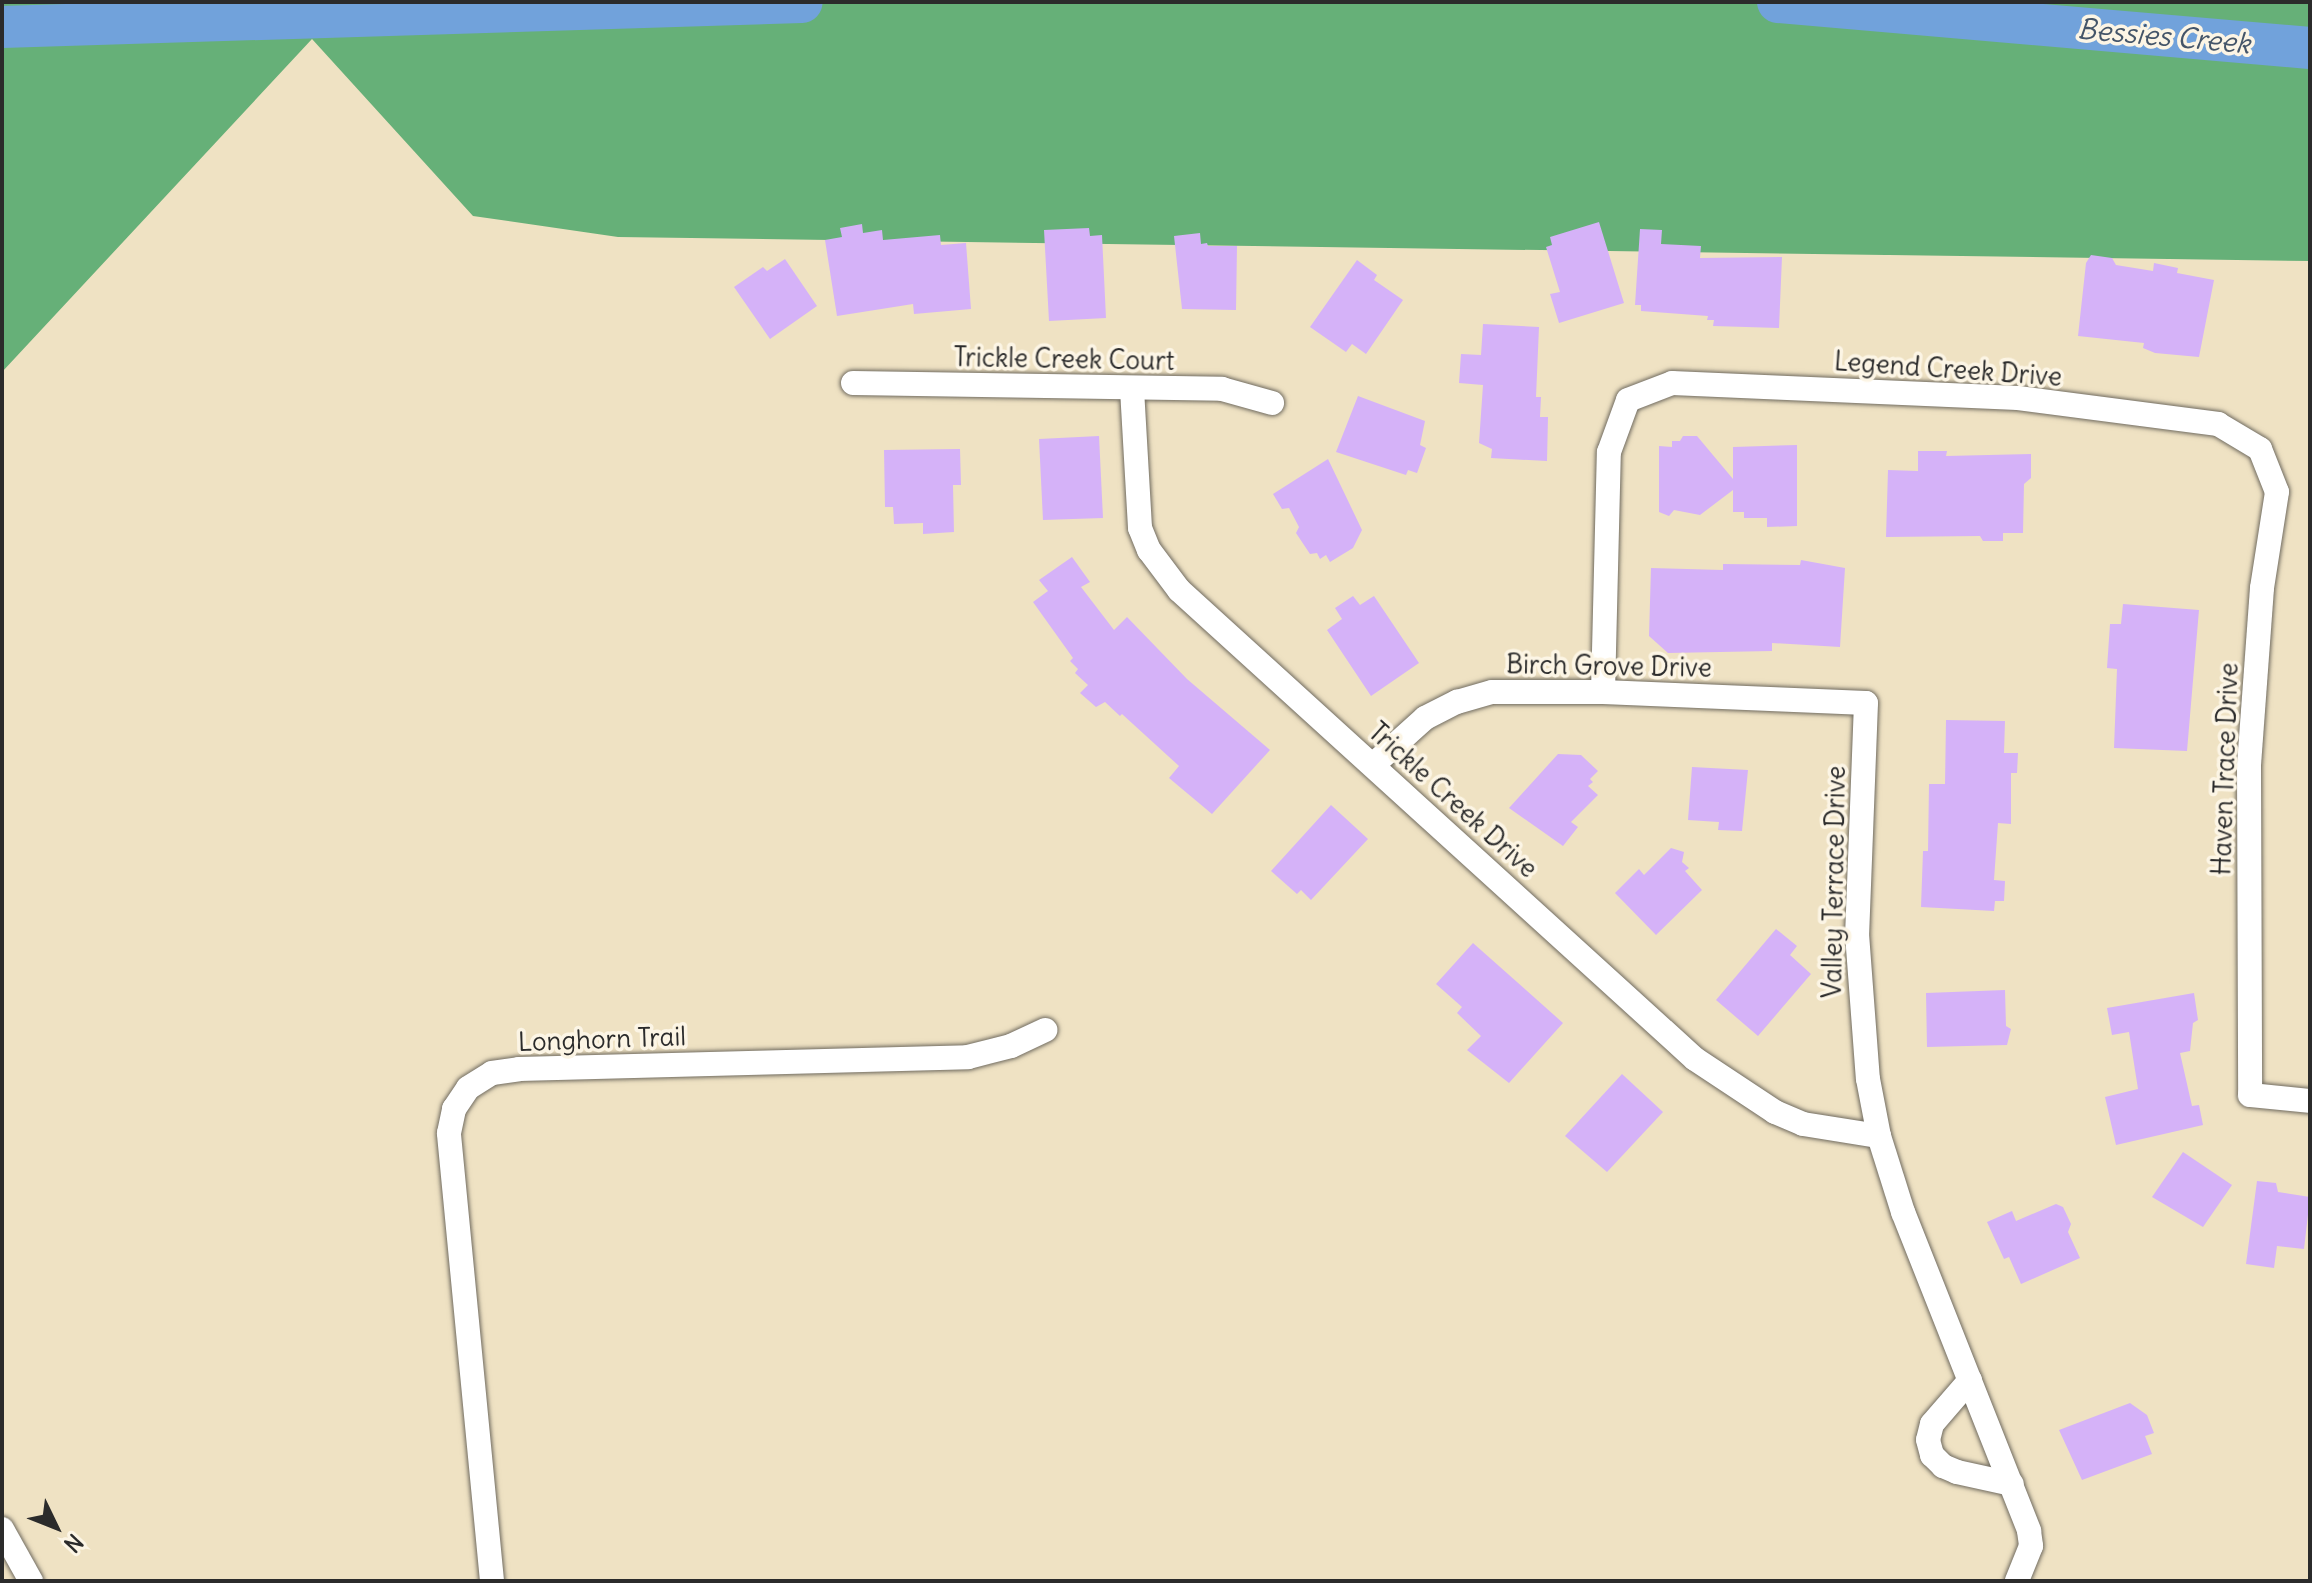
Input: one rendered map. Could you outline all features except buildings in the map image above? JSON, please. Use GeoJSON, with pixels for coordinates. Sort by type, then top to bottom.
{"type":"FeatureCollection","features":[{"type":"Feature","properties":{"kind":"street","name":"Trickle Creek Court"},"geometry":{"type":"LineString","coordinates":[[853,383],[1222,389],[1272,403]]}},
{"type":"Feature","properties":{"kind":"street","name":"Legend Creek Drive"},"geometry":{"type":"LineString","coordinates":[[1603,692],[1609,452],[1628,400],[1672,383],[2018,398],[2218,424],[2260,449]]}},
{"type":"Feature","properties":{"kind":"street","name":"Trickle Creek Drive"},"geometry":{"type":"LineString","coordinates":[[1132,389],[1140,528],[1161,570],[1695,1059],[1755,1102],[1803,1124],[1879,1136]]}},
{"type":"Feature","properties":{"kind":"street","name":"Haven Trace Drive"},"geometry":{"type":"LineString","coordinates":[[2260,449],[2277,492],[2262,588],[2249,766],[2250,1095],[2310,1101]]}},
{"type":"Feature","properties":{"kind":"street","name":"Birch Grove Drive"},"geometry":{"type":"LineString","coordinates":[[1373,765],[1425,718],[1457,702],[1492,692],[1603,692],[1866,703]]}},
{"type":"Feature","properties":{"kind":"street","name":"Valley Terrace Drive"},"geometry":{"type":"LineString","coordinates":[[1866,703],[1857,934],[1860,1010],[1879,1136],[1903,1212],[2029,1531],[2031,1546],[2022,1572]]}},
{"type":"Feature","properties":{"kind":"street","name":"Longhorn Trail"},"geometry":{"type":"LineString","coordinates":[[492,1581],[449,1133],[454,1109],[468,1088],[492,1073],[519,1069],[968,1057],[1011,1046],[1045,1030]]}},
{"type":"Feature","properties":{"kind":"street"},"geometry":{"type":"LineString","coordinates":[[1970,1380],[1932,1424],[1928,1440],[1932,1455],[1943,1466],[1957,1472],[2012,1484]]}},
{"type":"Feature","properties":{"kind":"street"},"geometry":{"type":"LineString","coordinates":[[2,1529],[31,1581]]}},
{"type":"Feature","properties":{"kind":"green space"},"geometry":{"type":"Polygon","coordinates":[[[2,2],[2310,2],[2310,261],[618,237],[473,216],[312,39],[2,372],[2,2]]]}},
{"type":"Feature","properties":{"kind":"waterway","name":"Bessies Creek"},"geometry":{"type":"LineString","coordinates":[[2,27],[802,2]]}},
{"type":"Feature","properties":{"kind":"waterway","name":"Bessies Creek"},"geometry":{"type":"LineString","coordinates":[[1778,2],[2310,48]]}}]}
